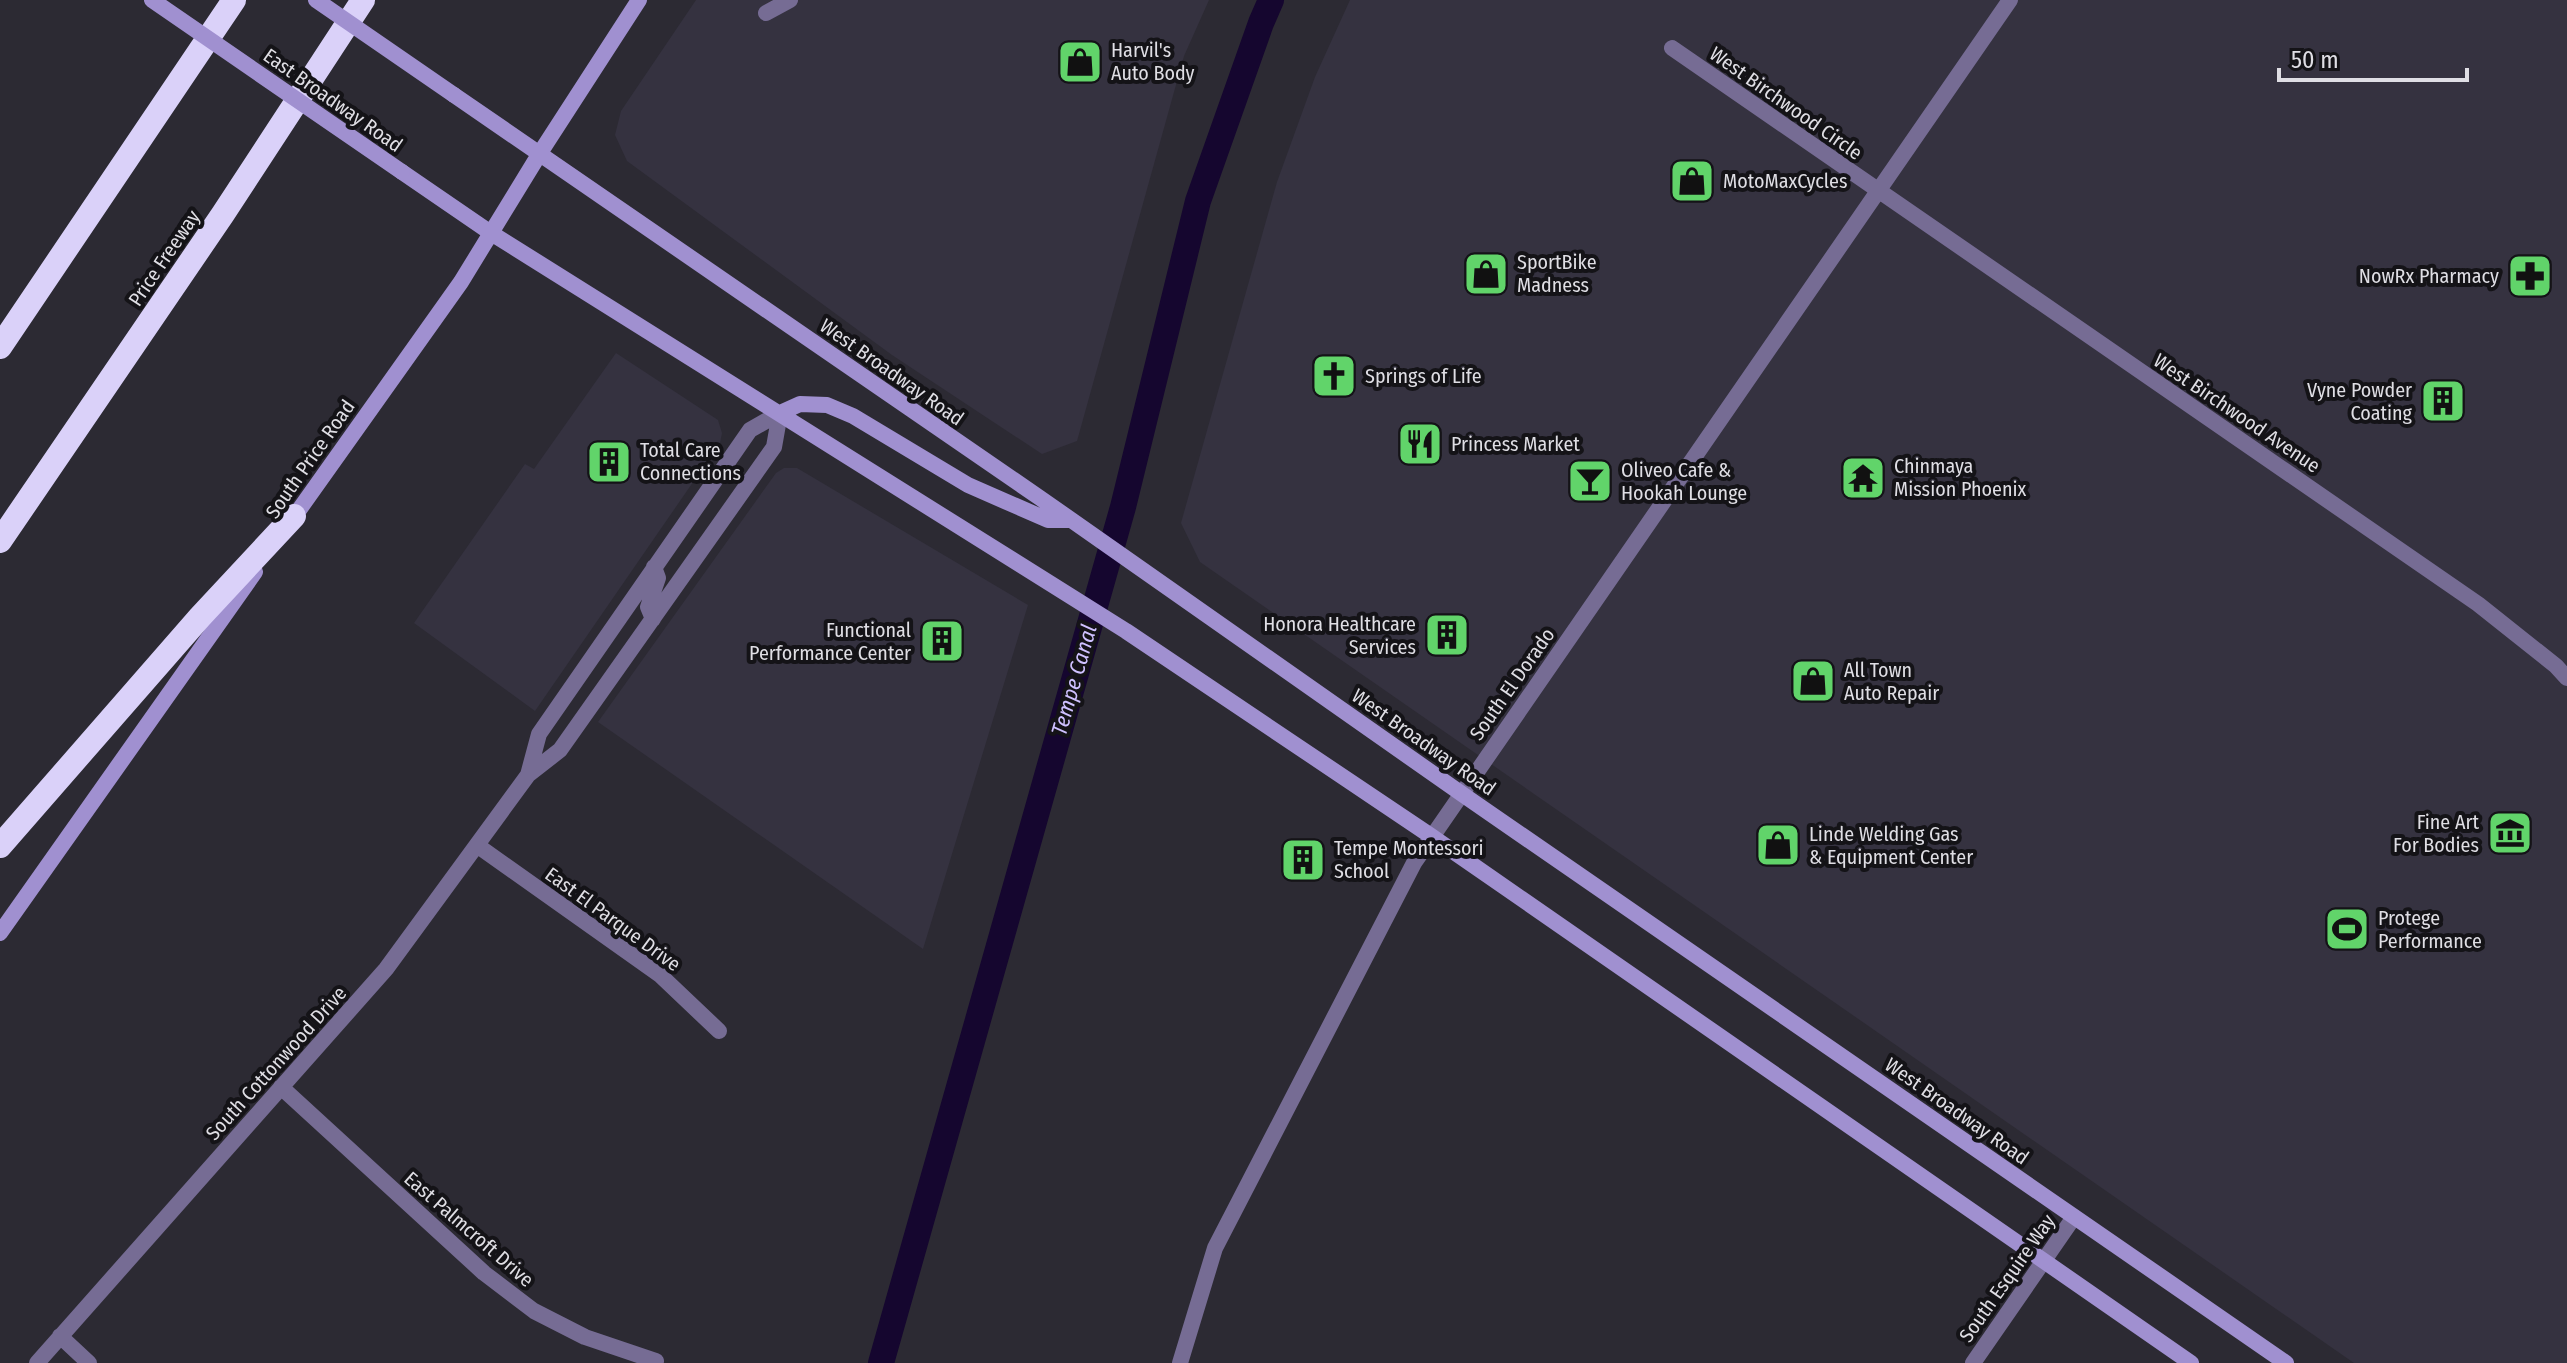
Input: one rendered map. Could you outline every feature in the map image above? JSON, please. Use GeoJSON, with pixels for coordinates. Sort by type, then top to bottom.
{"type":"FeatureCollection","features":[{"type":"Feature","properties":{"kind":"highway"},"geometry":{"type":"LineString","coordinates":[[0,347],[234,0]]}},
{"type":"Feature","properties":{"kind":"highway","name":"Price Freeway"},"geometry":{"type":"LineString","coordinates":[[0,541],[214,228],[363,0]]}},
{"type":"Feature","properties":{"kind":"highway"},"geometry":{"type":"LineString","coordinates":[[0,846],[200,617],[294,516]]}},
{"type":"Feature","properties":{"kind":"main road","name":"East Broadway Road"},"geometry":{"type":"LineString","coordinates":[[152,0],[491,233]]}},
{"type":"Feature","properties":{"kind":"main road"},"geometry":{"type":"LineString","coordinates":[[316,0],[540,153]]}},
{"type":"Feature","properties":{"kind":"main road","name":"South Price Road"},"geometry":{"type":"LineString","coordinates":[[0,933],[452,294],[639,0]]}},
{"type":"Feature","properties":{"kind":"main road","name":"West Broadway Road"},"geometry":{"type":"LineString","coordinates":[[540,153],[2286,1363]]}},
{"type":"Feature","properties":{"kind":"main road"},"geometry":{"type":"LineString","coordinates":[[491,233],[1126,631],[1431,836],[2191,1363]]}},
{"type":"Feature","properties":{"kind":"main road"},"geometry":{"type":"LineString","coordinates":[[780,413],[800,404],[827,405],[853,416],[968,485],[1048,520],[1071,520]]}},
{"type":"Feature","properties":{"kind":"street"},"geometry":{"type":"LineString","coordinates":[[766,13],[790,0]]}},
{"type":"Feature","properties":{"kind":"street","name":"South El Dorado"},"geometry":{"type":"LineString","coordinates":[[1180,1363],[1215,1248],[1414,863],[2010,0]]}},
{"type":"Feature","properties":{"kind":"street","name":"West Birchwood Circle"},"geometry":{"type":"LineString","coordinates":[[1672,48],[1877,191]]}},
{"type":"Feature","properties":{"kind":"street","name":"West Birchwood Avenue"},"geometry":{"type":"LineString","coordinates":[[1877,191],[2478,604],[2567,678]]}},
{"type":"Feature","properties":{"kind":"street","name":"South Cottonwood Drive"},"geometry":{"type":"LineString","coordinates":[[528,775],[539,734],[654,567],[750,430],[780,413]]}},
{"type":"Feature","properties":{"kind":"street","name":"South Cottonwood Drive"},"geometry":{"type":"LineString","coordinates":[[37,1363],[386,969],[528,775],[560,750],[774,447],[780,413]]}},
{"type":"Feature","properties":{"kind":"street","name":"South Cottonwood Drive"},"geometry":{"type":"LineString","coordinates":[[653,619],[648,607],[658,578],[654,567]]}},
{"type":"Feature","properties":{"kind":"street","name":"East El Parque Drive"},"geometry":{"type":"LineString","coordinates":[[478,846],[660,975],[719,1031]]}},
{"type":"Feature","properties":{"kind":"street","name":"East Palmcroft Drive"},"geometry":{"type":"LineString","coordinates":[[281,1087],[484,1273],[534,1311],[585,1337],[656,1362]]}},
{"type":"Feature","properties":{"kind":"street","name":"South Esquire Way"},"geometry":{"type":"LineString","coordinates":[[1973,1363],[2074,1217]]}},
{"type":"Feature","properties":{"kind":"street"},"geometry":{"type":"LineString","coordinates":[[60,1336],[89,1363]]}},
{"type":"Feature","properties":{"kind":"shaded area"},"geometry":{"type":"Polygon","coordinates":[[[696,0],[1209,0],[1184,56],[1077,441],[1042,454],[892,355],[627,161],[615,135],[621,111],[696,0]]]}},
{"type":"Feature","properties":{"kind":"shaded area"},"geometry":{"type":"Polygon","coordinates":[[[1350,0],[2567,0],[2567,1363],[2354,1363],[1200,562],[1181,523],[1277,182],[1315,77],[1350,0]]]}},
{"type":"Feature","properties":{"kind":"shaded area"},"geometry":{"type":"Polygon","coordinates":[[[616,353],[718,420],[722,433],[720,443],[535,711],[414,623],[525,464],[534,469],[616,353]]]}},
{"type":"Feature","properties":{"kind":"shaded area"},"geometry":{"type":"Polygon","coordinates":[[[784,468],[797,468],[1028,605],[923,949],[598,722],[776,473],[784,468]]]}},
{"type":"Feature","properties":{"kind":"waterway","name":"Tempe Canal"},"geometry":{"type":"LineString","coordinates":[[881,1363],[1123,507],[1198,201],[1271,0]]}},
{"type":"Feature","properties":{"kind":"place","name":"Harvil's Auto Body"},"geometry":{"type":"Point","coordinates":[1080,62]}},
{"type":"Feature","properties":{"kind":"place","name":"MotoMaxCycles"},"geometry":{"type":"Point","coordinates":[1692,181]}},
{"type":"Feature","properties":{"kind":"place","name":"SportBike Madness"},"geometry":{"type":"Point","coordinates":[1486,274]}},
{"type":"Feature","properties":{"kind":"place","name":"NowRx Pharmacy"},"geometry":{"type":"Point","coordinates":[2530,276]}},
{"type":"Feature","properties":{"kind":"place","name":"Springs of Life"},"geometry":{"type":"Point","coordinates":[1334,376]}},
{"type":"Feature","properties":{"kind":"place","name":"Vyne Powder Coating"},"geometry":{"type":"Point","coordinates":[2443,401]}},
{"type":"Feature","properties":{"kind":"place","name":"Princess Market"},"geometry":{"type":"Point","coordinates":[1420,444]}},
{"type":"Feature","properties":{"kind":"place","name":"Total Care Connections"},"geometry":{"type":"Point","coordinates":[609,462]}},
{"type":"Feature","properties":{"kind":"place","name":"Chinmaya Mission Phoenix"},"geometry":{"type":"Point","coordinates":[1863,478]}},
{"type":"Feature","properties":{"kind":"place","name":"Oliveo Cafe & Hookah Lounge"},"geometry":{"type":"Point","coordinates":[1590,481]}},
{"type":"Feature","properties":{"kind":"place","name":"Honora Healthcare Services"},"geometry":{"type":"Point","coordinates":[1447,635]}},
{"type":"Feature","properties":{"kind":"place","name":"Functional Performance Center"},"geometry":{"type":"Point","coordinates":[942,641]}},
{"type":"Feature","properties":{"kind":"place","name":"All Town Auto Repair"},"geometry":{"type":"Point","coordinates":[1813,681]}},
{"type":"Feature","properties":{"kind":"place","name":"Fine Art For Bodies"},"geometry":{"type":"Point","coordinates":[2510,833]}},
{"type":"Feature","properties":{"kind":"place","name":"Linde Welding Gas & Equipment Center"},"geometry":{"type":"Point","coordinates":[1778,845]}},
{"type":"Feature","properties":{"kind":"place","name":"Tempe Montessori School"},"geometry":{"type":"Point","coordinates":[1303,860]}},
{"type":"Feature","properties":{"kind":"place","name":"Protege Performance"},"geometry":{"type":"Point","coordinates":[2347,929]}}]}
